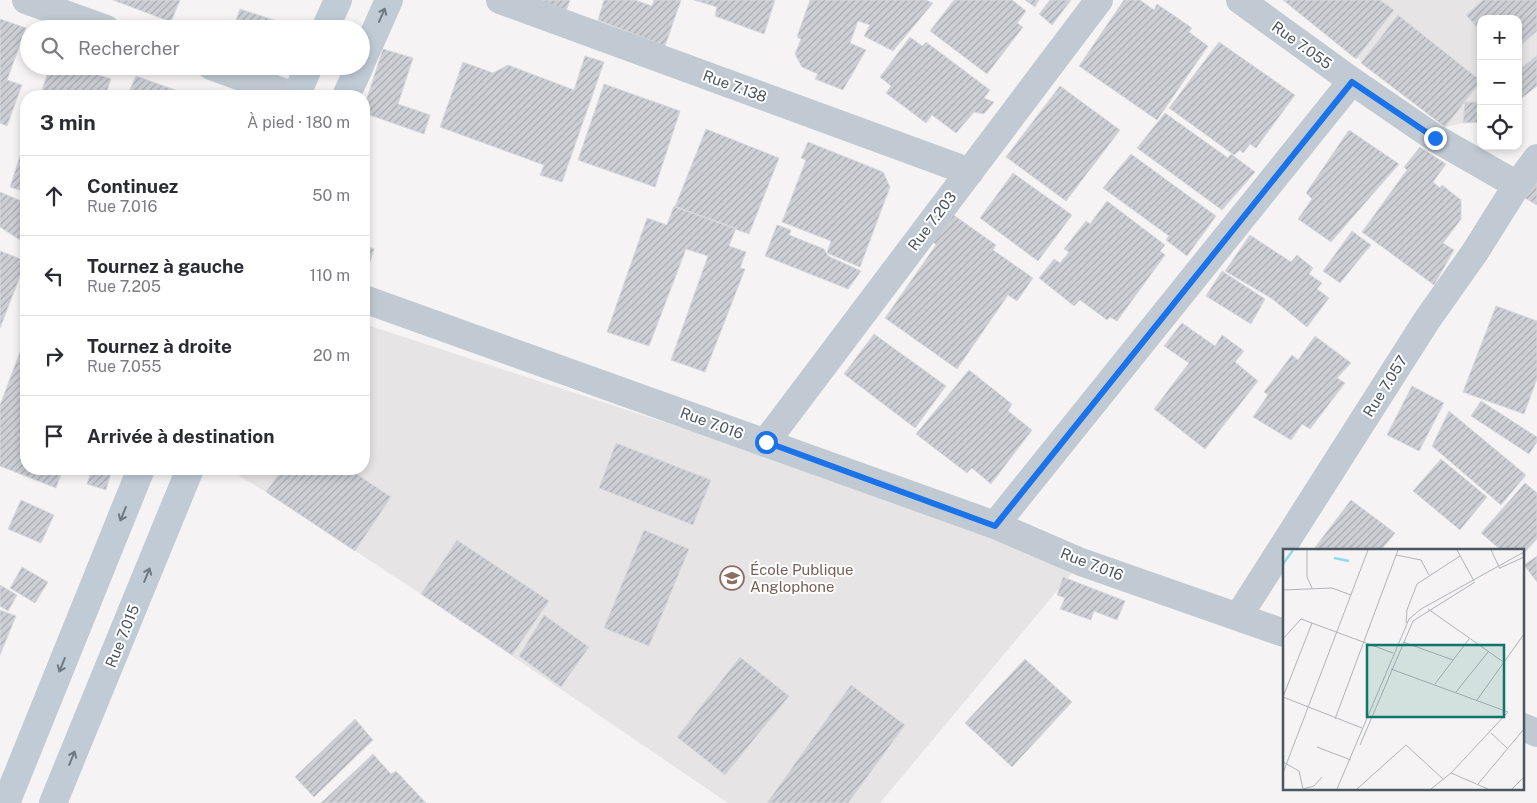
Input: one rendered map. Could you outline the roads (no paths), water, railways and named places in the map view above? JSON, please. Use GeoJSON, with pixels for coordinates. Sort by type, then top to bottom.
{"type":"FeatureCollection","features":[{"type":"Feature","properties":{"kind":"main road"},"geometry":{"type":"LineString","coordinates":[[329,20],[338,0]]}},
{"type":"Feature","properties":{"kind":"main road"},"geometry":{"type":"LineString","coordinates":[[370,43],[389,0]]}},
{"type":"Feature","properties":{"kind":"main road"},"geometry":{"type":"LineString","coordinates":[[298,90],[305,75]]}},
{"type":"Feature","properties":{"kind":"main road"},"geometry":{"type":"LineString","coordinates":[[349,90],[356,75]]}},
{"type":"Feature","properties":{"kind":"main road"},"geometry":{"type":"LineString","coordinates":[[6,803],[139,475]]}},
{"type":"Feature","properties":{"kind":"main road","name":"Rue 7.015"},"geometry":{"type":"LineString","coordinates":[[53,803],[188,475]]}},
{"type":"Feature","properties":{"kind":"street"},"geometry":{"type":"LineString","coordinates":[[26,0],[81,20]]}},
{"type":"Feature","properties":{"kind":"street","name":"Rue 7.138"},"geometry":{"type":"LineString","coordinates":[[500,0],[970,172]]}},
{"type":"Feature","properties":{"kind":"street","name":"Rue 7.203"},"geometry":{"type":"LineString","coordinates":[[766,442],[1099,0]]}},
{"type":"Feature","properties":{"kind":"street","name":"Rue 7.055"},"geometry":{"type":"LineString","coordinates":[[1240,0],[1352,82],[1435,138],[1516,185]]}},
{"type":"Feature","properties":{"kind":"street"},"geometry":{"type":"LineString","coordinates":[[236,75],[278,90]]}},
{"type":"Feature","properties":{"kind":"street"},"geometry":{"type":"LineString","coordinates":[[995,526],[1352,82]]}},
{"type":"Feature","properties":{"kind":"street","name":"Rue 7.057"},"geometry":{"type":"LineString","coordinates":[[1238,617],[1421,328],[1475,252],[1516,185],[1537,158]]}},
{"type":"Feature","properties":{"kind":"street","name":"Rue 7.016"},"geometry":{"type":"LineString","coordinates":[[370,301],[766,442],[995,526],[1081,562],[1283,633]]}},
{"type":"Feature","properties":{"kind":"street"},"geometry":{"type":"LineString","coordinates":[[1524,727],[1537,733]]}},
{"type":"Feature","properties":{"kind":"place","name":"École Publique Anglophone"},"geometry":{"type":"Point","coordinates":[732,578]}}]}
